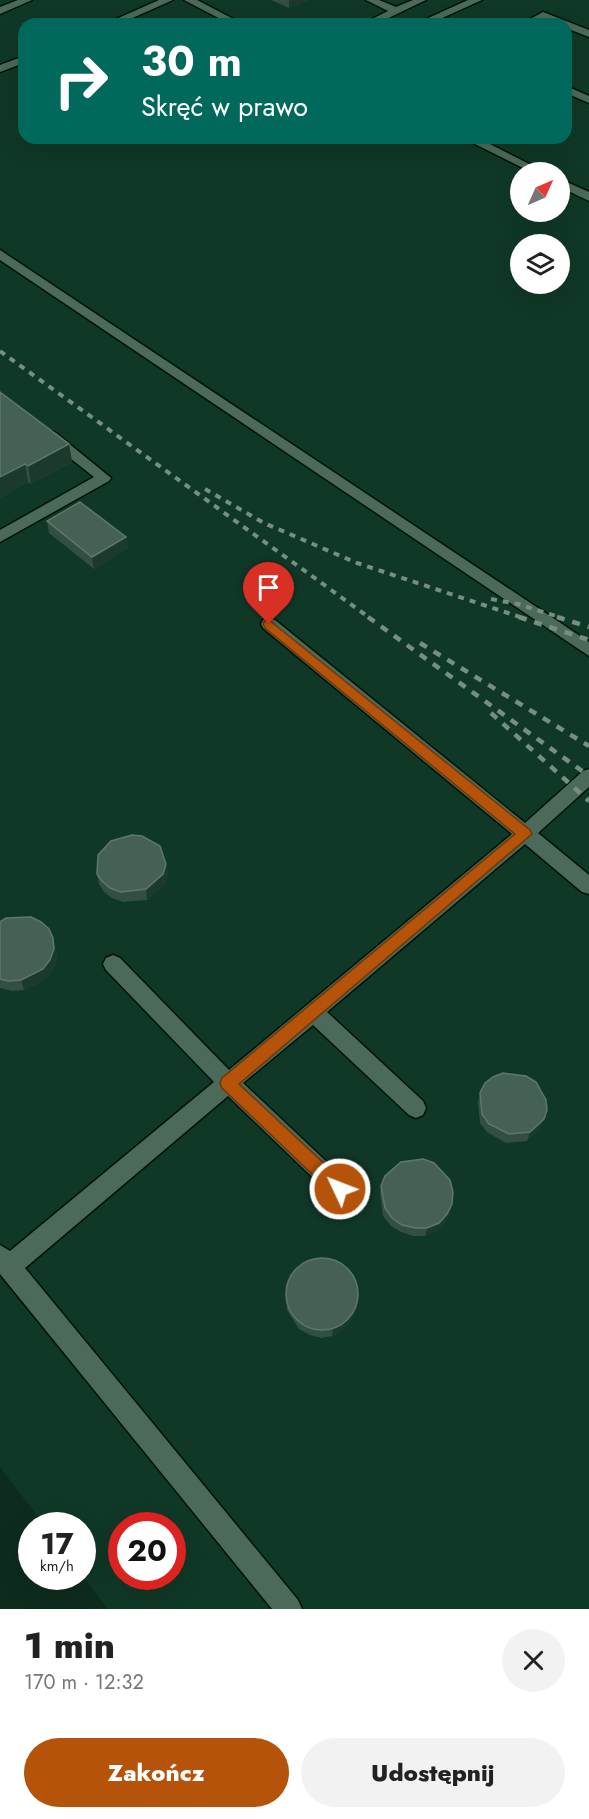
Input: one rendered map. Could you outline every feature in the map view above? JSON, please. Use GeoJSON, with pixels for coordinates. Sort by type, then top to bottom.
{"type":"FeatureCollection","features":[{"type":"Feature","properties":{"kind":"lane"},"geometry":{"type":"LineString","coordinates":[[0,10],[27,0]]}},
{"type":"Feature","properties":{"kind":"lane"},"geometry":{"type":"LineString","coordinates":[[124,18],[168,0]]}},
{"type":"Feature","properties":{"kind":"lane"},"geometry":{"type":"LineString","coordinates":[[189,0],[226,18]]}},
{"type":"Feature","properties":{"kind":"lane"},"geometry":{"type":"LineString","coordinates":[[371,0],[396,11]]}},
{"type":"Feature","properties":{"kind":"lane"},"geometry":{"type":"LineString","coordinates":[[380,18],[421,0]]}},
{"type":"Feature","properties":{"kind":"lane"},"geometry":{"type":"LineString","coordinates":[[434,18],[477,0]]}},
{"type":"Feature","properties":{"kind":"lane"},"geometry":{"type":"LineString","coordinates":[[572,27],[589,34]]}},
{"type":"Feature","properties":{"kind":"lane"},"geometry":{"type":"LineString","coordinates":[[0,69],[18,62]]}},
{"type":"Feature","properties":{"kind":"lane"},"geometry":{"type":"LineString","coordinates":[[572,92],[589,100]]}},
{"type":"Feature","properties":{"kind":"lane"},"geometry":{"type":"LineString","coordinates":[[481,144],[518,162]]}},
{"type":"Feature","properties":{"kind":"lane"},"geometry":{"type":"LineString","coordinates":[[570,188],[589,197]]}},
{"type":"Feature","properties":{"kind":"lane"},"geometry":{"type":"LineString","coordinates":[[0,254],[589,650]]}},
{"type":"Feature","properties":{"kind":"lane"},"geometry":{"type":"LineString","coordinates":[[0,537],[104,478],[38,426]]}},
{"type":"Feature","properties":{"kind":"lane"},"geometry":{"type":"LineString","coordinates":[[269,624],[589,886]]}},
{"type":"Feature","properties":{"kind":"lane"},"geometry":{"type":"LineString","coordinates":[[289,1609],[4,1261],[228,1083],[525,834],[589,776]]}},
{"type":"Feature","properties":{"kind":"lane"},"geometry":{"type":"LineString","coordinates":[[113,964],[228,1083],[340,1189]]}},
{"type":"Feature","properties":{"kind":"lane"},"geometry":{"type":"LineString","coordinates":[[313,1012],[416,1108]]}},
{"type":"Feature","properties":{"kind":"shaded area"},"geometry":{"type":"Polygon","coordinates":[[[0,0],[589,0],[589,1609],[108,1609],[94,1590],[96,1590],[96,1512],[34,1512],[0,1467],[0,0]]]}},
{"type":"Feature","properties":{"kind":"building"},"geometry":{"type":"Polygon","coordinates":[[[0,392],[69,444],[28,466],[25,464],[0,477],[0,392]]]}},
{"type":"Feature","properties":{"kind":"building"},"geometry":{"type":"Polygon","coordinates":[[[80,502],[126,537],[92,557],[47,521],[80,502]]]}},
{"type":"Feature","properties":{"kind":"building"},"geometry":{"type":"Polygon","coordinates":[[[132,835],[142,836],[160,846],[166,864],[163,874],[146,889],[121,892],[110,888],[97,874],[98,855],[111,841],[132,835]]]}},
{"type":"Feature","properties":{"kind":"building"},"geometry":{"type":"Polygon","coordinates":[[[31,917],[49,929],[53,938],[54,949],[50,960],[43,969],[21,980],[0,979],[0,922],[6,918],[31,917]]]}},
{"type":"Feature","properties":{"kind":"building"},"geometry":{"type":"Polygon","coordinates":[[[503,1073],[526,1076],[536,1082],[546,1100],[547,1110],[544,1119],[530,1132],[509,1134],[489,1124],[482,1114],[480,1093],[485,1083],[503,1073]]]}},
{"type":"Feature","properties":{"kind":"building"},"geometry":{"type":"Polygon","coordinates":[[[423,1159],[434,1163],[450,1180],[453,1192],[452,1204],[439,1223],[427,1228],[415,1228],[402,1225],[392,1218],[385,1208],[381,1186],[385,1176],[401,1162],[423,1159]]]}},
{"type":"Feature","properties":{"kind":"building"},"geometry":{"type":"Polygon","coordinates":[[[322,1258],[342,1264],[352,1274],[358,1294],[352,1314],[342,1324],[322,1330],[302,1324],[292,1314],[286,1294],[292,1274],[302,1264],[322,1258]]]}},
{"type":"Feature","properties":{"kind":"railway"},"geometry":{"type":"LineString","coordinates":[[0,351],[370,618]]}},
{"type":"Feature","properties":{"kind":"railway"},"geometry":{"type":"LineString","coordinates":[[205,489],[264,523],[357,563],[523,618]]}},
{"type":"Feature","properties":{"kind":"railway"},"geometry":{"type":"LineString","coordinates":[[491,599],[518,604],[562,618]]}},
{"type":"Feature","properties":{"kind":"railway"},"geometry":{"type":"LineString","coordinates":[[368,617],[589,776]]}},
{"type":"Feature","properties":{"kind":"railway"},"geometry":{"type":"LineString","coordinates":[[519,617],[589,640]]}},
{"type":"Feature","properties":{"kind":"railway"},"geometry":{"type":"LineString","coordinates":[[557,617],[589,627]]}},
{"type":"Feature","properties":{"kind":"railway"},"geometry":{"type":"LineString","coordinates":[[420,643],[589,746]]}},
{"type":"Feature","properties":{"kind":"railway"},"geometry":{"type":"LineString","coordinates":[[491,713],[589,801]]}},
{"type":"Feature","properties":{"kind":"route"},"geometry":{"type":"LineString","coordinates":[[269,624],[525,834],[228,1083],[340,1189]]}}]}
